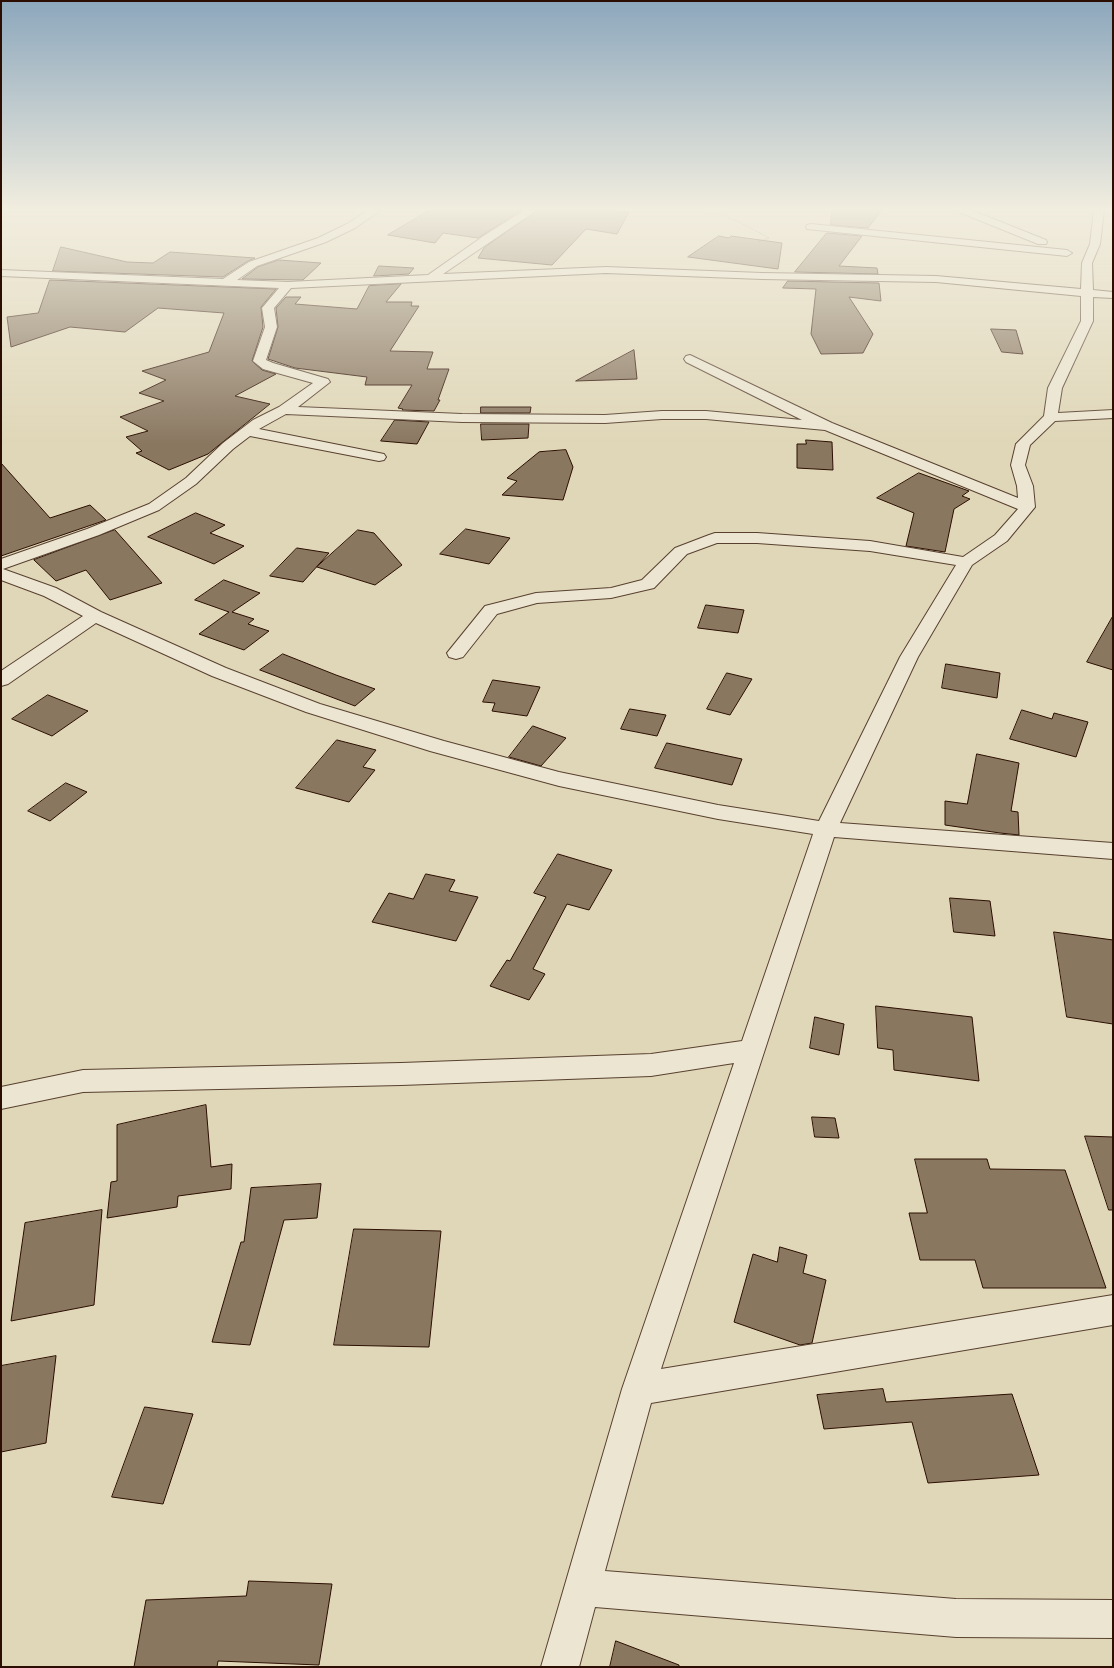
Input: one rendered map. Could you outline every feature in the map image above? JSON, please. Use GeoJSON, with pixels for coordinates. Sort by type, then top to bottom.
{"type":"FeatureCollection","features":[{"type":"Feature","properties":{"kind":"street"},"geometry":{"type":"LineString","coordinates":[[3,574],[93,532],[154,507],[191,481],[228,446],[258,423],[284,410],[323,382],[268,366],[259,361],[271,326],[268,308],[286,288]]}},
{"type":"Feature","properties":{"kind":"street"},"geometry":{"type":"LineString","coordinates":[[1031,288],[1113,295]]}},
{"type":"Feature","properties":{"kind":"street"},"geometry":{"type":"LineString","coordinates":[[560,1667],[638,1389],[826,828],[909,657],[966,562],[1000,538],[1027,507],[1025,486],[1018,465],[1021,451],[1023,444],[1050,417],[1055,388],[1087,321],[1087,293],[1086,288]]}},
{"type":"Feature","properties":{"kind":"street"},"geometry":{"type":"LineString","coordinates":[[690,358],[749,389],[827,426],[1027,507]]}},
{"type":"Feature","properties":{"kind":"street"},"geometry":{"type":"LineString","coordinates":[[284,410],[462,418],[605,419],[662,415],[706,415],[827,426]]}},
{"type":"Feature","properties":{"kind":"street"},"geometry":{"type":"LineString","coordinates":[[1050,417],[1113,414]]}},
{"type":"Feature","properties":{"kind":"street"},"geometry":{"type":"LineString","coordinates":[[248,431],[380,457]]}},
{"type":"Feature","properties":{"kind":"street"},"geometry":{"type":"LineString","coordinates":[[456,653],[491,610],[536,598],[611,593],[648,584],[681,551],[715,538],[757,538],[870,546],[966,562]]}},
{"type":"Feature","properties":{"kind":"street"},"geometry":{"type":"LineString","coordinates":[[3,574],[50,592],[95,616],[219,672],[313,708],[437,746],[559,780],[718,812],[826,828],[1113,851]]}},
{"type":"Feature","properties":{"kind":"street"},"geometry":{"type":"LineString","coordinates":[[1,680],[95,616]]}},
{"type":"Feature","properties":{"kind":"street"},"geometry":{"type":"LineString","coordinates":[[1,1098],[83,1081],[401,1074],[651,1065],[751,1050]]}},
{"type":"Feature","properties":{"kind":"street"},"geometry":{"type":"LineString","coordinates":[[638,1389],[1113,1310]]}},
{"type":"Feature","properties":{"kind":"street"},"geometry":{"type":"LineString","coordinates":[[583,1588],[956,1618],[1113,1619]]}},
{"type":"Feature","properties":{"kind":"building"},"geometry":{"type":"Polygon","coordinates":[[[47,288],[276,289],[261,307],[263,327],[252,361],[262,370],[276,374],[235,396],[270,404],[208,454],[169,470],[136,453],[142,451],[126,437],[148,431],[120,417],[164,401],[139,393],[166,380],[142,371],[209,352],[224,313],[158,308],[125,332],[70,327],[11,347],[7,317],[38,313],[47,288]]]}},
{"type":"Feature","properties":{"kind":"building"},"geometry":{"type":"Polygon","coordinates":[[[368,288],[398,288],[386,302],[412,302],[411,306],[419,306],[390,351],[433,352],[427,369],[449,369],[438,400],[440,400],[434,411],[402,410],[403,409],[398,408],[412,385],[365,385],[367,377],[295,368],[268,359],[278,327],[276,308],[286,297],[301,297],[295,304],[357,309],[368,288]]]}},
{"type":"Feature","properties":{"kind":"building"},"geometry":{"type":"Polygon","coordinates":[[[783,288],[880,288],[881,301],[849,297],[873,334],[863,353],[821,354],[811,334],[816,289],[783,288]]]}},
{"type":"Feature","properties":{"kind":"building"},"geometry":{"type":"Polygon","coordinates":[[[991,329],[1016,330],[1023,354],[1002,352],[991,329]]]}},
{"type":"Feature","properties":{"kind":"building"},"geometry":{"type":"Polygon","coordinates":[[[634,350],[637,379],[576,381],[634,350]]]}},
{"type":"Feature","properties":{"kind":"building"},"geometry":{"type":"Polygon","coordinates":[[[481,407],[531,407],[530,413],[481,413],[481,407]]]}},
{"type":"Feature","properties":{"kind":"building"},"geometry":{"type":"Polygon","coordinates":[[[395,420],[429,422],[417,444],[381,441],[395,420]]]}},
{"type":"Feature","properties":{"kind":"building"},"geometry":{"type":"Polygon","coordinates":[[[481,424],[529,424],[528,438],[482,440],[481,424]]]}},
{"type":"Feature","properties":{"kind":"building"},"geometry":{"type":"Polygon","coordinates":[[[806,440],[832,442],[833,470],[797,468],[797,444],[806,444],[806,440]]]}},
{"type":"Feature","properties":{"kind":"building"},"geometry":{"type":"Polygon","coordinates":[[[566,450],[573,467],[563,500],[502,495],[517,481],[507,478],[539,452],[566,450]]]}},
{"type":"Feature","properties":{"kind":"building"},"geometry":{"type":"Polygon","coordinates":[[[1,463],[50,518],[90,505],[106,520],[1,556],[1,463]]]}},
{"type":"Feature","properties":{"kind":"building"},"geometry":{"type":"Polygon","coordinates":[[[919,473],[969,491],[962,496],[970,499],[954,509],[945,552],[906,546],[914,513],[877,498],[919,473]]]}},
{"type":"Feature","properties":{"kind":"building"},"geometry":{"type":"Polygon","coordinates":[[[196,513],[225,525],[210,533],[244,546],[214,564],[148,537],[196,513]]]}},
{"type":"Feature","properties":{"kind":"building"},"geometry":{"type":"Polygon","coordinates":[[[466,529],[510,538],[489,564],[440,554],[466,529]]]}},
{"type":"Feature","properties":{"kind":"building"},"geometry":{"type":"Polygon","coordinates":[[[115,530],[162,583],[110,600],[86,570],[56,581],[34,560],[115,530]]]}},
{"type":"Feature","properties":{"kind":"building"},"geometry":{"type":"Polygon","coordinates":[[[358,530],[374,533],[402,565],[375,585],[317,567],[358,530]]]}},
{"type":"Feature","properties":{"kind":"building"},"geometry":{"type":"Polygon","coordinates":[[[297,548],[329,553],[303,582],[270,576],[297,548]]]}},
{"type":"Feature","properties":{"kind":"building"},"geometry":{"type":"Polygon","coordinates":[[[224,580],[260,593],[232,612],[254,619],[248,624],[269,631],[244,650],[199,634],[229,612],[195,600],[224,580]]]}},
{"type":"Feature","properties":{"kind":"building"},"geometry":{"type":"Polygon","coordinates":[[[706,605],[744,610],[738,633],[698,628],[706,605]]]}},
{"type":"Feature","properties":{"kind":"building"},"geometry":{"type":"Polygon","coordinates":[[[1113,616],[1113,670],[1087,662],[1113,616]]]}},
{"type":"Feature","properties":{"kind":"building"},"geometry":{"type":"Polygon","coordinates":[[[283,654],[375,689],[355,706],[260,670],[283,654]]]}},
{"type":"Feature","properties":{"kind":"building"},"geometry":{"type":"Polygon","coordinates":[[[946,664],[1000,673],[997,698],[942,688],[946,664]]]}},
{"type":"Feature","properties":{"kind":"building"},"geometry":{"type":"Polygon","coordinates":[[[727,673],[752,679],[730,715],[707,709],[727,673]]]}},
{"type":"Feature","properties":{"kind":"building"},"geometry":{"type":"Polygon","coordinates":[[[493,680],[540,687],[527,716],[492,711],[495,703],[483,702],[493,680]]]}},
{"type":"Feature","properties":{"kind":"building"},"geometry":{"type":"Polygon","coordinates":[[[48,695],[88,711],[52,736],[12,719],[48,695]]]}},
{"type":"Feature","properties":{"kind":"building"},"geometry":{"type":"Polygon","coordinates":[[[630,709],[666,715],[657,736],[621,729],[630,709]]]}},
{"type":"Feature","properties":{"kind":"building"},"geometry":{"type":"Polygon","coordinates":[[[1022,710],[1052,719],[1054,713],[1088,722],[1076,757],[1010,739],[1022,710]]]}},
{"type":"Feature","properties":{"kind":"building"},"geometry":{"type":"Polygon","coordinates":[[[533,726],[566,738],[541,766],[509,757],[533,726]]]}},
{"type":"Feature","properties":{"kind":"building"},"geometry":{"type":"Polygon","coordinates":[[[337,740],[376,750],[363,767],[375,770],[349,802],[296,788],[337,740]]]}},
{"type":"Feature","properties":{"kind":"building"},"geometry":{"type":"Polygon","coordinates":[[[667,743],[742,759],[732,785],[655,768],[667,743]]]}},
{"type":"Feature","properties":{"kind":"building"},"geometry":{"type":"Polygon","coordinates":[[[977,754],[1019,763],[1011,811],[1018,812],[1019,835],[945,825],[945,801],[967,804],[977,754]]]}},
{"type":"Feature","properties":{"kind":"building"},"geometry":{"type":"Polygon","coordinates":[[[66,783],[87,792],[50,821],[28,811],[66,783]]]}},
{"type":"Feature","properties":{"kind":"building"},"geometry":{"type":"Polygon","coordinates":[[[558,854],[612,870],[589,910],[567,904],[533,969],[545,974],[529,1000],[490,986],[507,960],[510,961],[546,897],[534,893],[558,854]]]}},
{"type":"Feature","properties":{"kind":"building"},"geometry":{"type":"Polygon","coordinates":[[[426,874],[455,880],[449,891],[478,897],[456,941],[372,922],[389,893],[413,899],[426,874]]]}},
{"type":"Feature","properties":{"kind":"building"},"geometry":{"type":"Polygon","coordinates":[[[950,898],[990,901],[995,936],[954,932],[950,898]]]}},
{"type":"Feature","properties":{"kind":"building"},"geometry":{"type":"Polygon","coordinates":[[[1054,932],[1113,940],[1113,1024],[1067,1017],[1054,932]]]}},
{"type":"Feature","properties":{"kind":"building"},"geometry":{"type":"Polygon","coordinates":[[[876,1006],[972,1017],[979,1081],[894,1070],[893,1050],[878,1048],[876,1006]]]}},
{"type":"Feature","properties":{"kind":"building"},"geometry":{"type":"Polygon","coordinates":[[[815,1017],[844,1024],[839,1055],[810,1048],[815,1017]]]}},
{"type":"Feature","properties":{"kind":"building"},"geometry":{"type":"Polygon","coordinates":[[[206,1105],[211,1167],[232,1164],[231,1189],[178,1196],[177,1207],[107,1218],[111,1182],[117,1181],[117,1125],[206,1105]]]}},
{"type":"Feature","properties":{"kind":"building"},"geometry":{"type":"Polygon","coordinates":[[[812,1117],[835,1118],[839,1138],[815,1137],[812,1117]]]}},
{"type":"Feature","properties":{"kind":"building"},"geometry":{"type":"Polygon","coordinates":[[[1085,1136],[1113,1137],[1113,1210],[1109,1210],[1085,1136]]]}},
{"type":"Feature","properties":{"kind":"building"},"geometry":{"type":"Polygon","coordinates":[[[915,1159],[987,1159],[990,1169],[1065,1170],[1106,1288],[983,1288],[975,1260],[920,1260],[909,1213],[927,1213],[915,1159]]]}},
{"type":"Feature","properties":{"kind":"building"},"geometry":{"type":"Polygon","coordinates":[[[321,1184],[317,1218],[284,1220],[250,1345],[212,1342],[241,1242],[244,1242],[251,1188],[321,1184]]]}},
{"type":"Feature","properties":{"kind":"building"},"geometry":{"type":"Polygon","coordinates":[[[102,1210],[94,1305],[11,1321],[25,1223],[102,1210]]]}},
{"type":"Feature","properties":{"kind":"building"},"geometry":{"type":"Polygon","coordinates":[[[354,1229],[441,1231],[429,1347],[334,1345],[354,1229]]]}},
{"type":"Feature","properties":{"kind":"building"},"geometry":{"type":"Polygon","coordinates":[[[780,1247],[807,1255],[803,1273],[826,1280],[812,1343],[800,1345],[734,1322],[753,1254],[777,1262],[780,1247]]]}},
{"type":"Feature","properties":{"kind":"building"},"geometry":{"type":"Polygon","coordinates":[[[56,1356],[46,1443],[1,1452],[1,1366],[56,1356]]]}},
{"type":"Feature","properties":{"kind":"building"},"geometry":{"type":"Polygon","coordinates":[[[883,1389],[886,1402],[1012,1394],[1039,1475],[928,1483],[912,1422],[824,1429],[817,1395],[883,1389]]]}},
{"type":"Feature","properties":{"kind":"building"},"geometry":{"type":"Polygon","coordinates":[[[145,1407],[193,1414],[163,1504],[112,1497],[145,1407]]]}},
{"type":"Feature","properties":{"kind":"building"},"geometry":{"type":"Polygon","coordinates":[[[249,1581],[332,1584],[319,1665],[218,1661],[217,1667],[134,1667],[146,1600],[246,1596],[249,1581]]]}},
{"type":"Feature","properties":{"kind":"building"},"geometry":{"type":"Polygon","coordinates":[[[616,1641],[679,1665],[679,1667],[610,1667],[616,1641]]]}}]}
